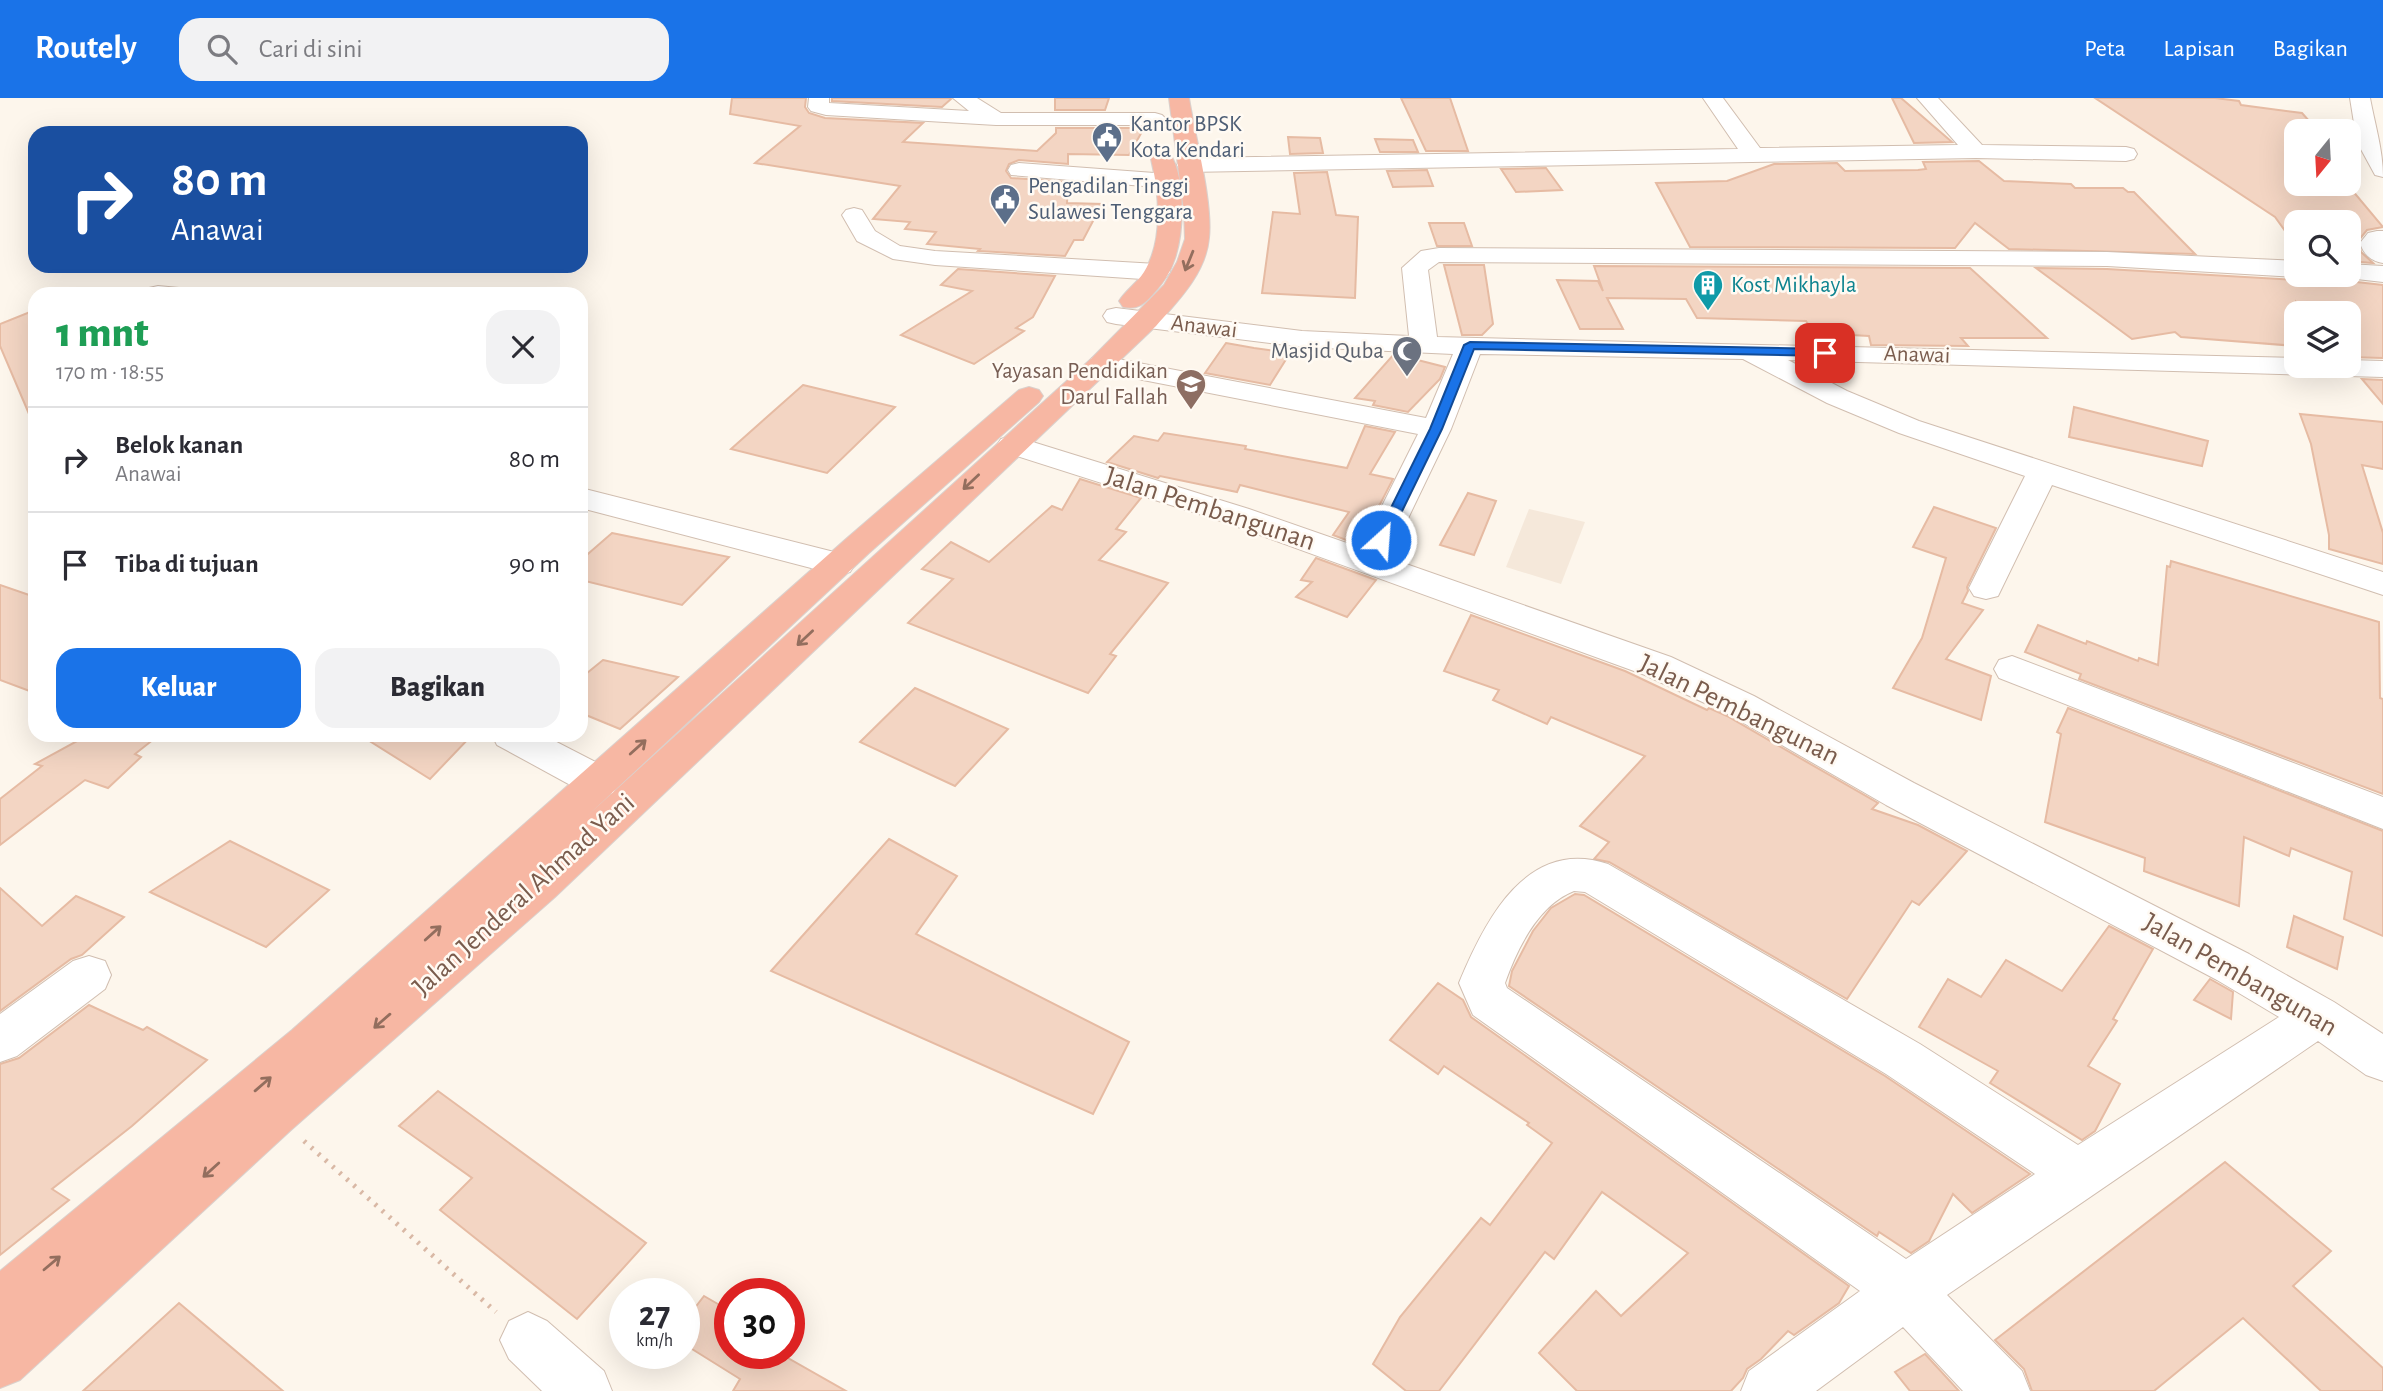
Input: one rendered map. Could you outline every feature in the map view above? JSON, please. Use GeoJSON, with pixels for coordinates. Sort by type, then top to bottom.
{"type":"FeatureCollection","features":[{"type":"Feature","properties":{"kind":"highway"},"geometry":{"type":"LineString","coordinates":[[1040,401],[1102,365],[1175,289],[1191,262],[1197,239],[1196,211],[1179,98]]}},
{"type":"Feature","properties":{"kind":"highway"},"geometry":{"type":"LineString","coordinates":[[1040,401],[1157,272],[1169,217],[1168,181],[1155,109]]}},
{"type":"Feature","properties":{"kind":"highway","name":"Jalan Jenderal Ahmad Yani"},"geometry":{"type":"LineString","coordinates":[[0,1307],[250,1096],[838,564],[1040,401]]}},
{"type":"Feature","properties":{"kind":"highway","name":"Jalan Jenderal Ahmad Yani"},"geometry":{"type":"LineString","coordinates":[[0,1360],[274,1114],[540,884],[1040,401]]}},
{"type":"Feature","properties":{"kind":"street"},"geometry":{"type":"LineString","coordinates":[[819,98],[818,107],[826,109],[996,119],[1123,120],[1155,109]]}},
{"type":"Feature","properties":{"kind":"street"},"geometry":{"type":"LineString","coordinates":[[963,98],[996,119]]}},
{"type":"Feature","properties":{"kind":"street"},"geometry":{"type":"LineString","coordinates":[[1121,98],[1123,120]]}},
{"type":"Feature","properties":{"kind":"street"},"geometry":{"type":"LineString","coordinates":[[1713,98],[1753,154]]}},
{"type":"Feature","properties":{"kind":"street"},"geometry":{"type":"LineString","coordinates":[[1927,98],[1976,151]]}},
{"type":"Feature","properties":{"kind":"street"},"geometry":{"type":"LineString","coordinates":[[2360,98],[2363,132],[2368,148],[2383,170]]}},
{"type":"Feature","properties":{"kind":"street"},"geometry":{"type":"LineString","coordinates":[[1188,165],[1976,151],[2126,153]]}},
{"type":"Feature","properties":{"kind":"street"},"geometry":{"type":"LineString","coordinates":[[1019,170],[1168,181]]}},
{"type":"Feature","properties":{"kind":"street"},"geometry":{"type":"LineString","coordinates":[[854,215],[866,236],[892,251],[935,258],[1157,272]]}},
{"type":"Feature","properties":{"kind":"street"},"geometry":{"type":"LineString","coordinates":[[1424,345],[1415,268],[1430,256],[1439,255],[2107,259],[2284,268]]}},
{"type":"Feature","properties":{"kind":"street"},"geometry":{"type":"LineString","coordinates":[[2361,273],[2383,274]]}},
{"type":"Feature","properties":{"kind":"street","name":"Anawai"},"geometry":{"type":"LineString","coordinates":[[1116,316],[1302,339],[1424,345],[2383,369]]}},
{"type":"Feature","properties":{"kind":"street"},"geometry":{"type":"LineString","coordinates":[[1371,562],[1436,429],[1470,345]]}},
{"type":"Feature","properties":{"kind":"street"},"geometry":{"type":"LineString","coordinates":[[1747,351],[1826,392],[1909,427],[2383,583]]}},
{"type":"Feature","properties":{"kind":"street"},"geometry":{"type":"LineString","coordinates":[[1102,365],[1436,429]]}},
{"type":"Feature","properties":{"kind":"street","name":"Jalan Pembangunan"},"geometry":{"type":"LineString","coordinates":[[1040,401],[1238,516],[1658,666],[1741,705],[1900,794],[2125,910],[2318,1016],[2383,1060]]}},
{"type":"Feature","properties":{"kind":"street"},"geometry":{"type":"LineString","coordinates":[[1986,588],[2043,470]]}},
{"type":"Feature","properties":{"kind":"street"},"geometry":{"type":"LineString","coordinates":[[588,500],[838,564]]}},
{"type":"Feature","properties":{"kind":"street"},"geometry":{"type":"LineString","coordinates":[[2012,668],[2383,813]]}},
{"type":"Feature","properties":{"kind":"street"},"geometry":{"type":"LineString","coordinates":[[524,742],[599,782]]}},
{"type":"Feature","properties":{"kind":"street"},"geometry":{"type":"LineString","coordinates":[[2003,1391],[1906,1291],[1489,1001],[1482,983],[1489,962],[1507,926],[1546,884],[1559,876],[1580,872],[1593,876],[1903,1059],[2078,1174]]}},
{"type":"Feature","properties":{"kind":"street"},"geometry":{"type":"LineString","coordinates":[[0,1041],[89,975]]}},
{"type":"Feature","properties":{"kind":"street"},"geometry":{"type":"LineString","coordinates":[[1769,1391],[1906,1291],[2318,1016]]}},
{"type":"Feature","properties":{"kind":"street"},"geometry":{"type":"LineString","coordinates":[[528,1340],[584,1391]]}},
{"type":"Feature","properties":{"kind":"path"},"geometry":{"type":"LineString","coordinates":[[274,1114],[528,1340]]}},
{"type":"Feature","properties":{"kind":"shaded area"},"geometry":{"type":"Polygon","coordinates":[[[1529,509],[1585,522],[1561,584],[1506,567],[1529,509]]]}},
{"type":"Feature","properties":{"kind":"building"},"geometry":{"type":"Polygon","coordinates":[[[732,98],[806,98],[805,107],[809,113],[825,118],[923,123],[903,142],[1037,151],[1056,133],[1056,128],[1144,128],[1129,155],[1068,154],[1068,164],[1019,160],[1009,164],[1006,171],[1011,178],[1068,182],[1067,203],[1102,204],[1083,240],[1074,240],[1065,256],[978,251],[980,249],[927,244],[936,232],[905,229],[910,222],[873,219],[900,186],[755,163],[800,126],[730,114],[732,98]]]}},
{"type":"Feature","properties":{"kind":"building"},"geometry":{"type":"Polygon","coordinates":[[[832,98],[951,99],[942,107],[832,101],[832,98]]]}},
{"type":"Feature","properties":{"kind":"building"},"geometry":{"type":"Polygon","coordinates":[[[1055,98],[1109,98],[1105,110],[1055,110],[1055,98]]]}},
{"type":"Feature","properties":{"kind":"building"},"geometry":{"type":"Polygon","coordinates":[[[1401,98],[1450,98],[1468,151],[1426,151],[1401,98]]]}},
{"type":"Feature","properties":{"kind":"building"},"geometry":{"type":"Polygon","coordinates":[[[1892,98],[1901,98],[1952,142],[1914,143],[1892,98]]]}},
{"type":"Feature","properties":{"kind":"building"},"geometry":{"type":"Polygon","coordinates":[[[2095,98],[2215,98],[2239,101],[2241,105],[2302,113],[2307,119],[2284,119],[2284,196],[2357,196],[2383,227],[2367,230],[2361,237],[2361,210],[2284,210],[2284,229],[2275,217],[2095,98]]]}},
{"type":"Feature","properties":{"kind":"building"},"geometry":{"type":"Polygon","coordinates":[[[1288,137],[1320,138],[1323,153],[1290,154],[1288,137]]]}},
{"type":"Feature","properties":{"kind":"building"},"geometry":{"type":"Polygon","coordinates":[[[1375,139],[1413,140],[1418,152],[1380,152],[1375,139]]]}},
{"type":"Feature","properties":{"kind":"building"},"geometry":{"type":"Polygon","coordinates":[[[1979,161],[2004,181],[2071,184],[2075,188],[2123,188],[2134,192],[2195,254],[2009,249],[1975,223],[1955,248],[1690,247],[1656,183],[1727,181],[1774,164],[1837,163],[1845,171],[1918,170],[1926,169],[1923,162],[1979,161]]]}},
{"type":"Feature","properties":{"kind":"building"},"geometry":{"type":"Polygon","coordinates":[[[1546,168],[1562,190],[1516,192],[1501,169],[1546,168]]]}},
{"type":"Feature","properties":{"kind":"building"},"geometry":{"type":"Polygon","coordinates":[[[1427,170],[1433,186],[1393,187],[1387,171],[1427,170]]]}},
{"type":"Feature","properties":{"kind":"building"},"geometry":{"type":"Polygon","coordinates":[[[1327,172],[1336,215],[1358,217],[1355,298],[1262,293],[1273,212],[1300,214],[1294,173],[1327,172]]]}},
{"type":"Feature","properties":{"kind":"building"},"geometry":{"type":"Polygon","coordinates":[[[1429,223],[1464,223],[1472,246],[1437,246],[1429,223]]]}},
{"type":"Feature","properties":{"kind":"building"},"geometry":{"type":"Polygon","coordinates":[[[2361,252],[2373,263],[2361,262],[2361,252]]]}},
{"type":"Feature","properties":{"kind":"building"},"geometry":{"type":"Polygon","coordinates":[[[1444,265],[1484,265],[1493,324],[1482,335],[1462,335],[1444,265]]]}},
{"type":"Feature","properties":{"kind":"building"},"geometry":{"type":"Polygon","coordinates":[[[1594,266],[1970,268],[2047,338],[1961,338],[1968,346],[1871,345],[1869,336],[1814,333],[1806,321],[1697,318],[1686,299],[1607,298],[1623,329],[1580,329],[1557,280],[1598,281],[1603,291],[1594,266]]]}},
{"type":"Feature","properties":{"kind":"building"},"geometry":{"type":"Polygon","coordinates":[[[2036,268],[2107,269],[2284,279],[2284,287],[2361,287],[2361,282],[2383,285],[2383,358],[2361,357],[2361,301],[2284,301],[2284,345],[2181,337],[2175,332],[2132,339],[2036,268]]]}},
{"type":"Feature","properties":{"kind":"building"},"geometry":{"type":"Polygon","coordinates":[[[958,269],[1055,276],[1033,317],[1016,328],[1024,331],[974,364],[901,335],[972,291],[941,285],[958,269]]]}},
{"type":"Feature","properties":{"kind":"building"},"geometry":{"type":"Polygon","coordinates":[[[28,313],[28,412],[0,346],[0,324],[28,313]]]}},
{"type":"Feature","properties":{"kind":"building"},"geometry":{"type":"Polygon","coordinates":[[[1226,343],[1290,353],[1270,385],[1205,373],[1226,343]]]}},
{"type":"Feature","properties":{"kind":"building","name":"Masjid Quba"},"geometry":{"type":"Polygon","coordinates":[[[1394,354],[1445,367],[1440,379],[1408,412],[1373,405],[1375,401],[1355,398],[1394,354]]]}},
{"type":"Feature","properties":{"kind":"building"},"geometry":{"type":"Polygon","coordinates":[[[2362,379],[2383,380],[2383,404],[2362,379]]]}},
{"type":"Feature","properties":{"kind":"building"},"geometry":{"type":"Polygon","coordinates":[[[803,385],[895,407],[827,473],[731,449],[803,385]]]}},
{"type":"Feature","properties":{"kind":"building"},"geometry":{"type":"Polygon","coordinates":[[[2074,407],[2208,441],[2202,466],[2069,437],[2074,407]]]}},
{"type":"Feature","properties":{"kind":"building"},"geometry":{"type":"Polygon","coordinates":[[[2300,414],[2383,422],[2383,469],[2362,465],[2383,533],[2383,564],[2329,549],[2329,535],[2311,444],[2300,414]]]}},
{"type":"Feature","properties":{"kind":"building"},"geometry":{"type":"Polygon","coordinates":[[[1365,426],[1395,432],[1370,474],[1393,479],[1359,545],[1333,535],[1349,512],[1240,485],[1237,492],[1160,476],[1158,478],[1107,462],[1134,436],[1158,441],[1164,433],[1246,446],[1245,449],[1347,468],[1365,426]]]}},
{"type":"Feature","properties":{"kind":"building"},"geometry":{"type":"Polygon","coordinates":[[[1080,479],[1141,498],[1116,529],[1126,532],[1099,560],[1168,583],[1110,654],[1116,656],[1088,693],[908,623],[953,579],[922,569],[951,542],[989,562],[1052,506],[1062,510],[1080,479]]]}},
{"type":"Feature","properties":{"kind":"building"},"geometry":{"type":"Polygon","coordinates":[[[1468,493],[1496,501],[1474,555],[1440,545],[1468,493]]]}},
{"type":"Feature","properties":{"kind":"building"},"geometry":{"type":"Polygon","coordinates":[[[1934,507],[1996,528],[1962,603],[1983,610],[1946,659],[1991,676],[1981,720],[1893,688],[1922,638],[1946,558],[1913,547],[1934,507]]]}},
{"type":"Feature","properties":{"kind":"building"},"geometry":{"type":"Polygon","coordinates":[[[612,533],[729,557],[682,605],[588,582],[588,554],[612,533]]]}},
{"type":"Feature","properties":{"kind":"building"},"geometry":{"type":"Polygon","coordinates":[[[1316,558],[1376,580],[1347,617],[1296,597],[1312,582],[1301,580],[1316,558]]]}},
{"type":"Feature","properties":{"kind":"building"},"geometry":{"type":"Polygon","coordinates":[[[2171,561],[2379,622],[2380,698],[2383,699],[2383,794],[2079,679],[2081,674],[2025,652],[2038,625],[2086,644],[2087,641],[2138,661],[2139,658],[2158,665],[2167,566],[2170,567],[2171,561]]]}},
{"type":"Feature","properties":{"kind":"building"},"geometry":{"type":"Polygon","coordinates":[[[0,585],[28,595],[28,690],[0,680],[0,585]]]}},
{"type":"Feature","properties":{"kind":"building"},"geometry":{"type":"Polygon","coordinates":[[[1471,615],[1625,671],[1707,710],[1709,708],[1727,716],[1878,803],[1872,809],[1918,825],[1967,851],[1919,905],[1912,901],[1847,999],[1609,862],[1594,859],[1609,842],[1580,826],[1645,756],[1551,717],[1547,724],[1493,700],[1499,690],[1444,671],[1471,615]]]}},
{"type":"Feature","properties":{"kind":"building"},"geometry":{"type":"Polygon","coordinates":[[[603,660],[678,677],[620,729],[588,716],[588,672],[603,660]]]}},
{"type":"Feature","properties":{"kind":"building"},"geometry":{"type":"Polygon","coordinates":[[[915,688],[1008,729],[955,786],[860,742],[915,688]]]}},
{"type":"Feature","properties":{"kind":"building"},"geometry":{"type":"Polygon","coordinates":[[[2068,708],[2383,831],[2383,936],[2344,919],[2352,872],[2291,848],[2289,856],[2244,837],[2239,906],[2144,871],[2145,858],[2045,822],[2061,734],[2057,732],[2068,708]]]}},
{"type":"Feature","properties":{"kind":"building"},"geometry":{"type":"Polygon","coordinates":[[[75,742],[150,742],[135,754],[141,757],[108,788],[85,780],[0,845],[0,799],[42,766],[35,764],[75,742]]]}},
{"type":"Feature","properties":{"kind":"building"},"geometry":{"type":"Polygon","coordinates":[[[371,742],[465,742],[430,779],[371,742]]]}},
{"type":"Feature","properties":{"kind":"building"},"geometry":{"type":"Polygon","coordinates":[[[889,839],[957,876],[916,934],[1129,1042],[1093,1114],[771,971],[889,839]]]}},
{"type":"Feature","properties":{"kind":"building"},"geometry":{"type":"Polygon","coordinates":[[[230,841],[329,890],[266,947],[150,892],[230,841]]]}},
{"type":"Feature","properties":{"kind":"building"},"geometry":{"type":"Polygon","coordinates":[[[0,888],[42,926],[76,896],[124,917],[82,955],[71,959],[0,1011],[0,888]]]}},
{"type":"Feature","properties":{"kind":"building"},"geometry":{"type":"Polygon","coordinates":[[[1575,894],[1584,895],[1885,1076],[2030,1174],[1972,1213],[1953,1194],[1929,1241],[1911,1253],[1879,1232],[1877,1236],[1509,986],[1512,971],[1533,931],[1551,908],[1575,894]]]}},
{"type":"Feature","properties":{"kind":"building"},"geometry":{"type":"Polygon","coordinates":[[[2294,916],[2343,937],[2337,969],[2287,947],[2294,916]]]}},
{"type":"Feature","properties":{"kind":"building"},"geometry":{"type":"Polygon","coordinates":[[[2109,926],[2153,949],[2113,1019],[2117,1021],[2088,1066],[2120,1084],[2095,1131],[2082,1140],[1990,1083],[1998,1071],[1919,1027],[1948,979],[1981,997],[2006,960],[2062,991],[2109,926]]]}},
{"type":"Feature","properties":{"kind":"building"},"geometry":{"type":"Polygon","coordinates":[[[2210,979],[2233,992],[2231,1019],[2194,1000],[2210,979]]]}},
{"type":"Feature","properties":{"kind":"building"},"geometry":{"type":"Polygon","coordinates":[[[1438,983],[1463,1000],[1471,1017],[1849,1286],[1839,1303],[1794,1335],[1788,1331],[1761,1359],[1747,1369],[1731,1391],[1577,1391],[1539,1353],[1596,1291],[1621,1316],[1688,1253],[1602,1192],[1554,1259],[1545,1252],[1439,1391],[1406,1391],[1373,1364],[1400,1317],[1481,1218],[1490,1225],[1552,1143],[1527,1125],[1529,1123],[1444,1066],[1438,1074],[1390,1040],[1438,983]]]}},
{"type":"Feature","properties":{"kind":"building"},"geometry":{"type":"Polygon","coordinates":[[[89,1005],[143,1030],[147,1027],[207,1060],[132,1126],[52,1189],[69,1200],[0,1255],[0,1064],[19,1058],[89,1005]]]}},
{"type":"Feature","properties":{"kind":"building"},"geometry":{"type":"Polygon","coordinates":[[[438,1091],[646,1243],[614,1278],[609,1278],[609,1284],[577,1319],[440,1210],[472,1178],[399,1126],[438,1091]]]}},
{"type":"Feature","properties":{"kind":"building"},"geometry":{"type":"Polygon","coordinates":[[[2225,1162],[2331,1251],[2293,1286],[2383,1368],[2383,1391],[2321,1391],[2243,1318],[2154,1391],[2032,1391],[2024,1369],[1995,1340],[2225,1162]]]}},
{"type":"Feature","properties":{"kind":"building"},"geometry":{"type":"Polygon","coordinates":[[[704,1296],[714,1302],[714,1363],[700,1354],[700,1301],[704,1296]]]}},
{"type":"Feature","properties":{"kind":"building"},"geometry":{"type":"Polygon","coordinates":[[[179,1303],[283,1391],[83,1391],[179,1303]]]}},
{"type":"Feature","properties":{"kind":"building"},"geometry":{"type":"Polygon","coordinates":[[[1925,1354],[1959,1391],[1910,1391],[1895,1372],[1925,1354]]]}},
{"type":"Feature","properties":{"kind":"building"},"geometry":{"type":"Polygon","coordinates":[[[805,1368],[846,1391],[733,1391],[740,1379],[724,1369],[805,1368]]]}},
{"type":"Feature","properties":{"kind":"place","name":"Kantor BPSK Kota Kendari"},"geometry":{"type":"Point","coordinates":[1107,164]}},
{"type":"Feature","properties":{"kind":"place","name":"Pengadilan Tinggi Sulawesi Tenggara"},"geometry":{"type":"Point","coordinates":[1005,226]}},
{"type":"Feature","properties":{"kind":"place","name":"Kost Mikhayla"},"geometry":{"type":"Point","coordinates":[1708,312]}},
{"type":"Feature","properties":{"kind":"place","name":"Masjid Quba"},"geometry":{"type":"Point","coordinates":[1407,378]}},
{"type":"Feature","properties":{"kind":"place","name":"Yayasan Pendidikan Darul Fallah"},"geometry":{"type":"Point","coordinates":[1191,411]}},
{"type":"Feature","properties":{"kind":"route"},"geometry":{"type":"LineString","coordinates":[[1381,540],[1436,429],[1470,345],[1825,353]]}}]}
